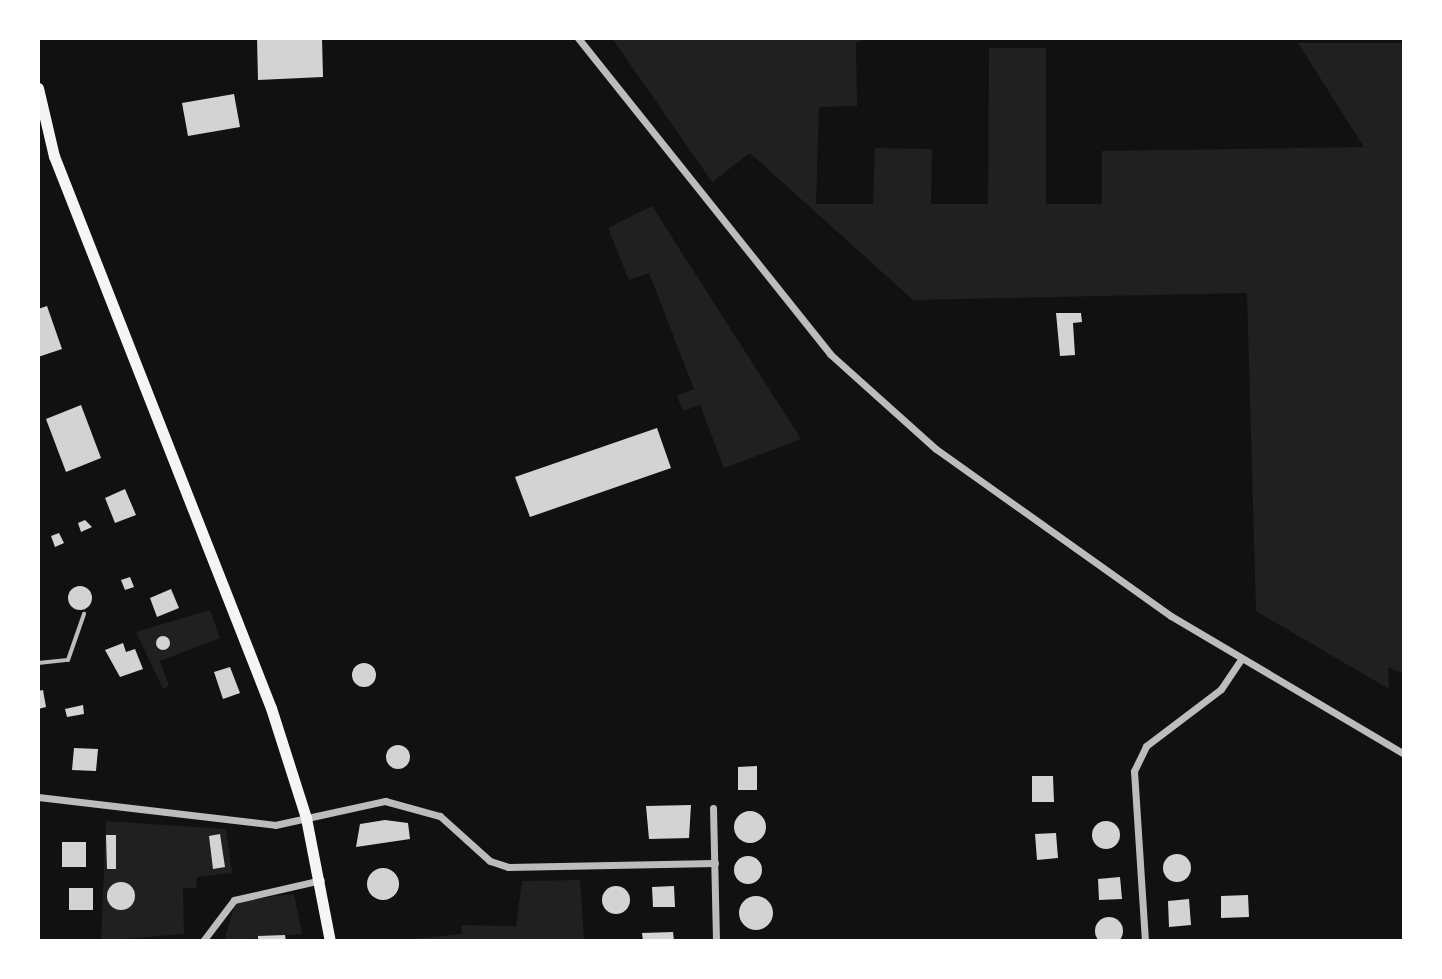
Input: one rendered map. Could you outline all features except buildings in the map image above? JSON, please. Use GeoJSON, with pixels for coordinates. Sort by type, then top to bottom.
{"type":"FeatureCollection","features":[{"type":"Feature","properties":{"kind":"main road"},"geometry":{"type":"LineString","coordinates":[[38,88],[54,156],[128,339],[306,818],[321,880],[330,941]]}},
{"type":"Feature","properties":{"kind":"street"},"geometry":{"type":"LineString","coordinates":[[578,38],[830,354],[936,449],[1241,659],[1404,754]]}},
{"type":"Feature","properties":{"kind":"street"},"geometry":{"type":"LineString","coordinates":[[1145,941],[1134,771],[1146,746],[1221,689],[1241,659]]}},
{"type":"Feature","properties":{"kind":"street"},"geometry":{"type":"LineString","coordinates":[[38,797],[275,825],[362,803],[405,805],[440,816],[490,861],[508,867],[715,863]]}},
{"type":"Feature","properties":{"kind":"street"},"geometry":{"type":"LineString","coordinates":[[713,808],[716,941]]}},
{"type":"Feature","properties":{"kind":"street"},"geometry":{"type":"LineString","coordinates":[[203,941],[234,900],[321,880]]}},
{"type":"Feature","properties":{"kind":"lane"},"geometry":{"type":"LineString","coordinates":[[38,663],[68,660],[84,614]]}},
{"type":"Feature","properties":{"kind":"shaded area"},"geometry":{"type":"Polygon","coordinates":[[[612,38],[872,38],[856,42],[857,106],[819,107],[816,204],[873,204],[875,148],[932,149],[931,204],[988,204],[989,48],[1046,48],[1046,204],[1102,204],[1102,151],[1364,147],[1298,43],[1404,43],[1404,674],[1388,667],[1389,689],[1256,611],[1247,293],[913,300],[750,153],[712,182],[612,38]]]}},
{"type":"Feature","properties":{"kind":"shaded area"},"geometry":{"type":"Polygon","coordinates":[[[652,206],[801,439],[724,468],[700,405],[683,411],[677,396],[694,389],[649,273],[629,280],[608,228],[652,206]]]}},
{"type":"Feature","properties":{"kind":"shaded area"},"geometry":{"type":"Polygon","coordinates":[[[210,610],[220,638],[160,661],[169,686],[163,689],[136,632],[210,610]]]}},
{"type":"Feature","properties":{"kind":"shaded area"},"geometry":{"type":"Polygon","coordinates":[[[106,821],[226,829],[232,873],[197,877],[196,888],[183,888],[184,934],[101,941],[106,821]]]}},
{"type":"Feature","properties":{"kind":"shaded area"},"geometry":{"type":"Polygon","coordinates":[[[580,880],[584,941],[392,941],[462,934],[461,925],[516,926],[522,881],[580,880]]]}},
{"type":"Feature","properties":{"kind":"shaded area"},"geometry":{"type":"Polygon","coordinates":[[[294,894],[302,934],[224,941],[236,901],[294,894]]]}}]}
